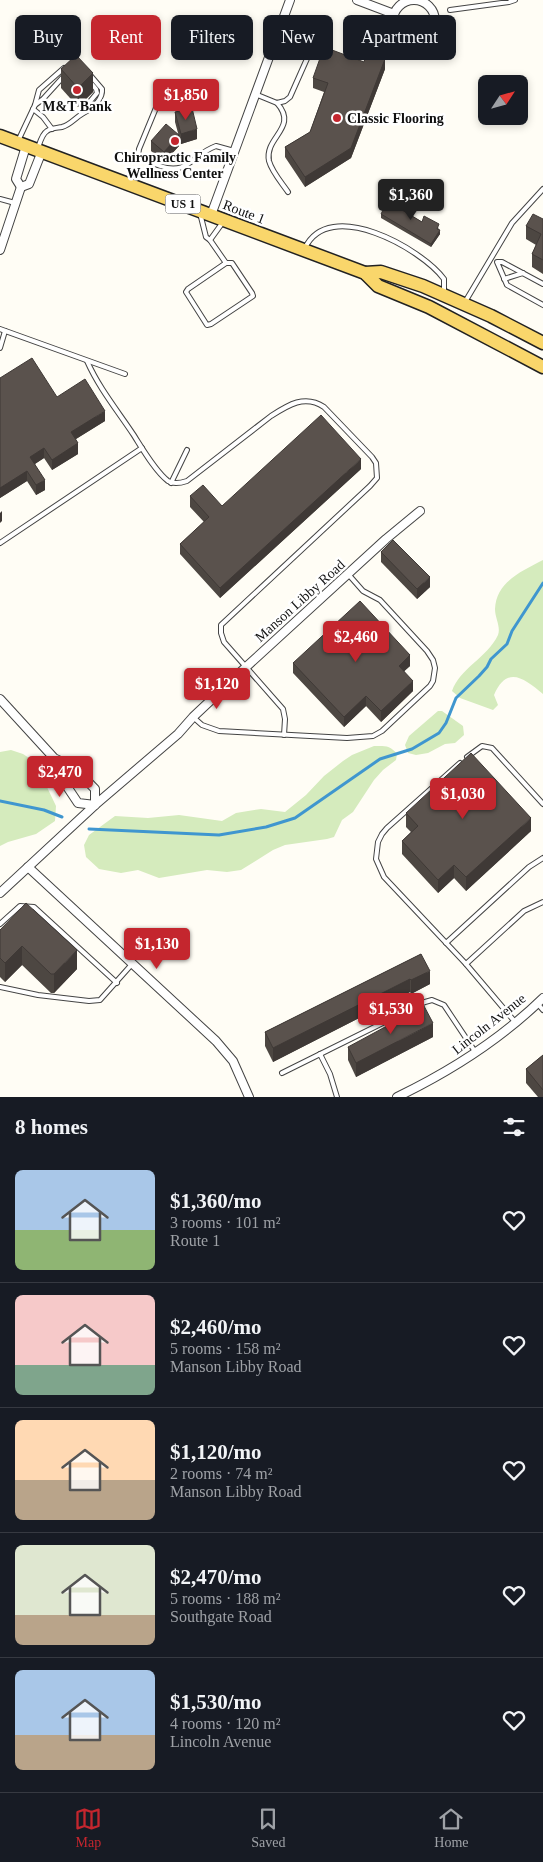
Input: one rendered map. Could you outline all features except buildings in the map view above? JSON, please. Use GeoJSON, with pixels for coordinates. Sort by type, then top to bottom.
{"type":"FeatureCollection","features":[{"type":"Feature","properties":{"kind":"main road","name":"Route 1"},"geometry":{"type":"LineString","coordinates":[[0,136],[365,273],[382,272],[443,295],[543,343]]}},
{"type":"Feature","properties":{"kind":"main road","name":"Route 1"},"geometry":{"type":"LineString","coordinates":[[365,273],[378,286],[429,307],[543,367]]}},
{"type":"Feature","properties":{"kind":"street"},"geometry":{"type":"LineString","coordinates":[[284,15],[290,0]]}},
{"type":"Feature","properties":{"kind":"street"},"geometry":{"type":"LineString","coordinates":[[358,0],[394,14]]}},
{"type":"Feature","properties":{"kind":"street"},"geometry":{"type":"LineString","coordinates":[[411,0],[425,3],[433,12],[434,26],[427,38],[414,43],[401,39],[393,28],[394,14],[401,4],[411,0]]}},
{"type":"Feature","properties":{"kind":"street"},"geometry":{"type":"LineString","coordinates":[[205,213],[234,151],[267,60]]}},
{"type":"Feature","properties":{"kind":"street"},"geometry":{"type":"LineString","coordinates":[[22,187],[16,180],[31,147]]}},
{"type":"Feature","properties":{"kind":"street"},"geometry":{"type":"LineString","coordinates":[[0,250],[22,187],[29,184],[31,147]]}},
{"type":"Feature","properties":{"kind":"street","name":"Manson Libby Road"},"geometry":{"type":"LineString","coordinates":[[0,893],[95,805],[178,734],[193,717],[386,539],[420,511]]}},
{"type":"Feature","properties":{"kind":"street"},"geometry":{"type":"LineString","coordinates":[[0,699],[54,758],[64,762],[84,777],[95,789],[95,805],[78,803],[56,770],[54,758]]}},
{"type":"Feature","properties":{"kind":"street"},"geometry":{"type":"LineString","coordinates":[[28,867],[225,1050],[239,1070],[249,1097]]}},
{"type":"Feature","properties":{"kind":"street","name":"Lincoln Avenue"},"geometry":{"type":"LineString","coordinates":[[397,1097],[476,1053],[516,1023],[540,1001]]}},
{"type":"Feature","properties":{"kind":"lane"},"geometry":{"type":"LineString","coordinates":[[486,6],[490,0]]}},
{"type":"Feature","properties":{"kind":"lane"},"geometry":{"type":"LineString","coordinates":[[450,10],[486,6],[515,0]]}},
{"type":"Feature","properties":{"kind":"lane"},"geometry":{"type":"LineString","coordinates":[[277,103],[285,101],[290,97],[306,60]]}},
{"type":"Feature","properties":{"kind":"lane"},"geometry":{"type":"LineString","coordinates":[[31,147],[34,107],[39,90],[69,65]]}},
{"type":"Feature","properties":{"kind":"lane"},"geometry":{"type":"LineString","coordinates":[[31,147],[44,133],[63,127],[81,114],[86,113],[99,101],[103,92],[101,86],[88,72]]}},
{"type":"Feature","properties":{"kind":"lane"},"geometry":{"type":"LineString","coordinates":[[34,107],[68,73]]}},
{"type":"Feature","properties":{"kind":"lane"},"geometry":{"type":"LineString","coordinates":[[81,114],[97,92],[84,76]]}},
{"type":"Feature","properties":{"kind":"lane"},"geometry":{"type":"LineString","coordinates":[[255,94],[277,103],[285,113],[283,126],[270,150],[269,158],[271,166],[288,192]]}},
{"type":"Feature","properties":{"kind":"lane"},"geometry":{"type":"LineString","coordinates":[[158,103],[139,149],[138,156],[142,159],[165,168],[178,169],[216,146],[234,151]]}},
{"type":"Feature","properties":{"kind":"lane"},"geometry":{"type":"LineString","coordinates":[[34,107],[52,129]]}},
{"type":"Feature","properties":{"kind":"lane"},"geometry":{"type":"LineString","coordinates":[[464,304],[490,257],[512,223],[543,189]]}},
{"type":"Feature","properties":{"kind":"lane"},"geometry":{"type":"LineString","coordinates":[[0,199],[16,203]]}},
{"type":"Feature","properties":{"kind":"lane"},"geometry":{"type":"LineString","coordinates":[[205,213],[206,237],[226,263]]}},
{"type":"Feature","properties":{"kind":"lane"},"geometry":{"type":"LineString","coordinates":[[210,240],[224,220]]}},
{"type":"Feature","properties":{"kind":"lane"},"geometry":{"type":"LineString","coordinates":[[304,250],[310,238],[318,232],[340,226],[368,229],[407,249],[433,266],[444,279],[443,295]]}},
{"type":"Feature","properties":{"kind":"lane"},"geometry":{"type":"LineString","coordinates":[[490,257],[543,284]]}},
{"type":"Feature","properties":{"kind":"lane"},"geometry":{"type":"LineString","coordinates":[[497,262],[507,285],[543,305]]}},
{"type":"Feature","properties":{"kind":"lane"},"geometry":{"type":"LineString","coordinates":[[226,263],[232,263],[253,296],[208,325],[187,294],[187,290],[226,263]]}},
{"type":"Feature","properties":{"kind":"lane"},"geometry":{"type":"LineString","coordinates":[[504,279],[523,273]]}},
{"type":"Feature","properties":{"kind":"lane"},"geometry":{"type":"LineString","coordinates":[[0,329],[87,362],[125,374]]}},
{"type":"Feature","properties":{"kind":"lane"},"geometry":{"type":"LineString","coordinates":[[0,348],[5,332]]}},
{"type":"Feature","properties":{"kind":"lane"},"geometry":{"type":"LineString","coordinates":[[87,362],[94,376],[142,448],[171,483],[176,484],[187,481],[271,416],[286,407],[304,400],[317,402],[324,407],[376,463],[377,478],[370,486],[222,622],[221,633],[224,642],[282,709],[285,719],[284,734]]}},
{"type":"Feature","properties":{"kind":"lane"},"geometry":{"type":"LineString","coordinates":[[0,543],[142,448]]}},
{"type":"Feature","properties":{"kind":"lane"},"geometry":{"type":"LineString","coordinates":[[171,483],[187,450]]}},
{"type":"Feature","properties":{"kind":"lane"},"geometry":{"type":"LineString","coordinates":[[193,717],[202,725],[213,729],[347,738],[373,736],[387,726],[433,681],[435,665],[427,651],[380,600],[363,591],[348,574]]}},
{"type":"Feature","properties":{"kind":"lane"},"geometry":{"type":"LineString","coordinates":[[516,1023],[466,964],[384,877],[376,859],[377,850],[382,834],[394,822],[482,746],[488,746],[494,750],[543,804]]}},
{"type":"Feature","properties":{"kind":"lane"},"geometry":{"type":"LineString","coordinates":[[446,943],[529,867],[543,858]]}},
{"type":"Feature","properties":{"kind":"lane"},"geometry":{"type":"LineString","coordinates":[[466,964],[524,911],[543,902]]}},
{"type":"Feature","properties":{"kind":"lane"},"geometry":{"type":"LineString","coordinates":[[0,924],[20,906],[34,908],[117,983]]}},
{"type":"Feature","properties":{"kind":"lane"},"geometry":{"type":"LineString","coordinates":[[0,987],[38,995],[97,1001],[103,999],[133,964]]}},
{"type":"Feature","properties":{"kind":"lane"},"geometry":{"type":"LineString","coordinates":[[282,1073],[432,1000],[444,1005],[476,1053]]}},
{"type":"Feature","properties":{"kind":"lane"},"geometry":{"type":"LineString","coordinates":[[540,1001],[543,1010]]}},
{"type":"Feature","properties":{"kind":"lane"},"geometry":{"type":"LineString","coordinates":[[320,1054],[330,1074],[337,1097]]}},
{"type":"Feature","properties":{"kind":"green space"},"geometry":{"type":"Polygon","coordinates":[[[543,560],[543,694],[523,679],[510,677],[504,680],[494,695],[498,705],[493,710],[460,698],[452,691],[456,683],[467,669],[487,650],[498,635],[499,629],[495,609],[496,600],[500,592],[519,573],[543,560]]]}},
{"type":"Feature","properties":{"kind":"green space"},"geometry":{"type":"Polygon","coordinates":[[[438,711],[442,711],[463,726],[464,735],[455,743],[445,744],[428,753],[416,755],[408,753],[405,745],[409,736],[438,711]]]}},
{"type":"Feature","properties":{"kind":"green space"},"geometry":{"type":"Polygon","coordinates":[[[374,746],[384,746],[392,749],[397,754],[396,760],[374,780],[353,812],[342,820],[334,837],[285,845],[273,850],[241,870],[227,872],[207,870],[159,878],[138,870],[121,873],[99,869],[86,857],[84,845],[89,835],[115,816],[148,818],[179,815],[222,821],[236,813],[261,809],[285,812],[343,761],[374,746]]]}},
{"type":"Feature","properties":{"kind":"green space"},"geometry":{"type":"Polygon","coordinates":[[[11,750],[23,754],[35,762],[56,806],[55,821],[36,834],[0,846],[0,752],[11,750]]]}},
{"type":"Feature","properties":{"kind":"waterway"},"geometry":{"type":"LineString","coordinates":[[89,829],[219,835],[266,827],[295,818],[380,759],[412,749],[439,733],[446,723],[456,698],[479,676],[491,659],[507,644],[512,631],[543,583]]}},
{"type":"Feature","properties":{"kind":"waterway"},"geometry":{"type":"LineString","coordinates":[[0,801],[44,810],[62,817]]}},
{"type":"Feature","properties":{"kind":"place","name":"M&T Bank"},"geometry":{"type":"Point","coordinates":[77,90]}},
{"type":"Feature","properties":{"kind":"place","name":"Classic Flooring"},"geometry":{"type":"Point","coordinates":[337,118]}},
{"type":"Feature","properties":{"kind":"place","name":"Chiropractic Family Wellness Center"},"geometry":{"type":"Point","coordinates":[175,141]}}]}
